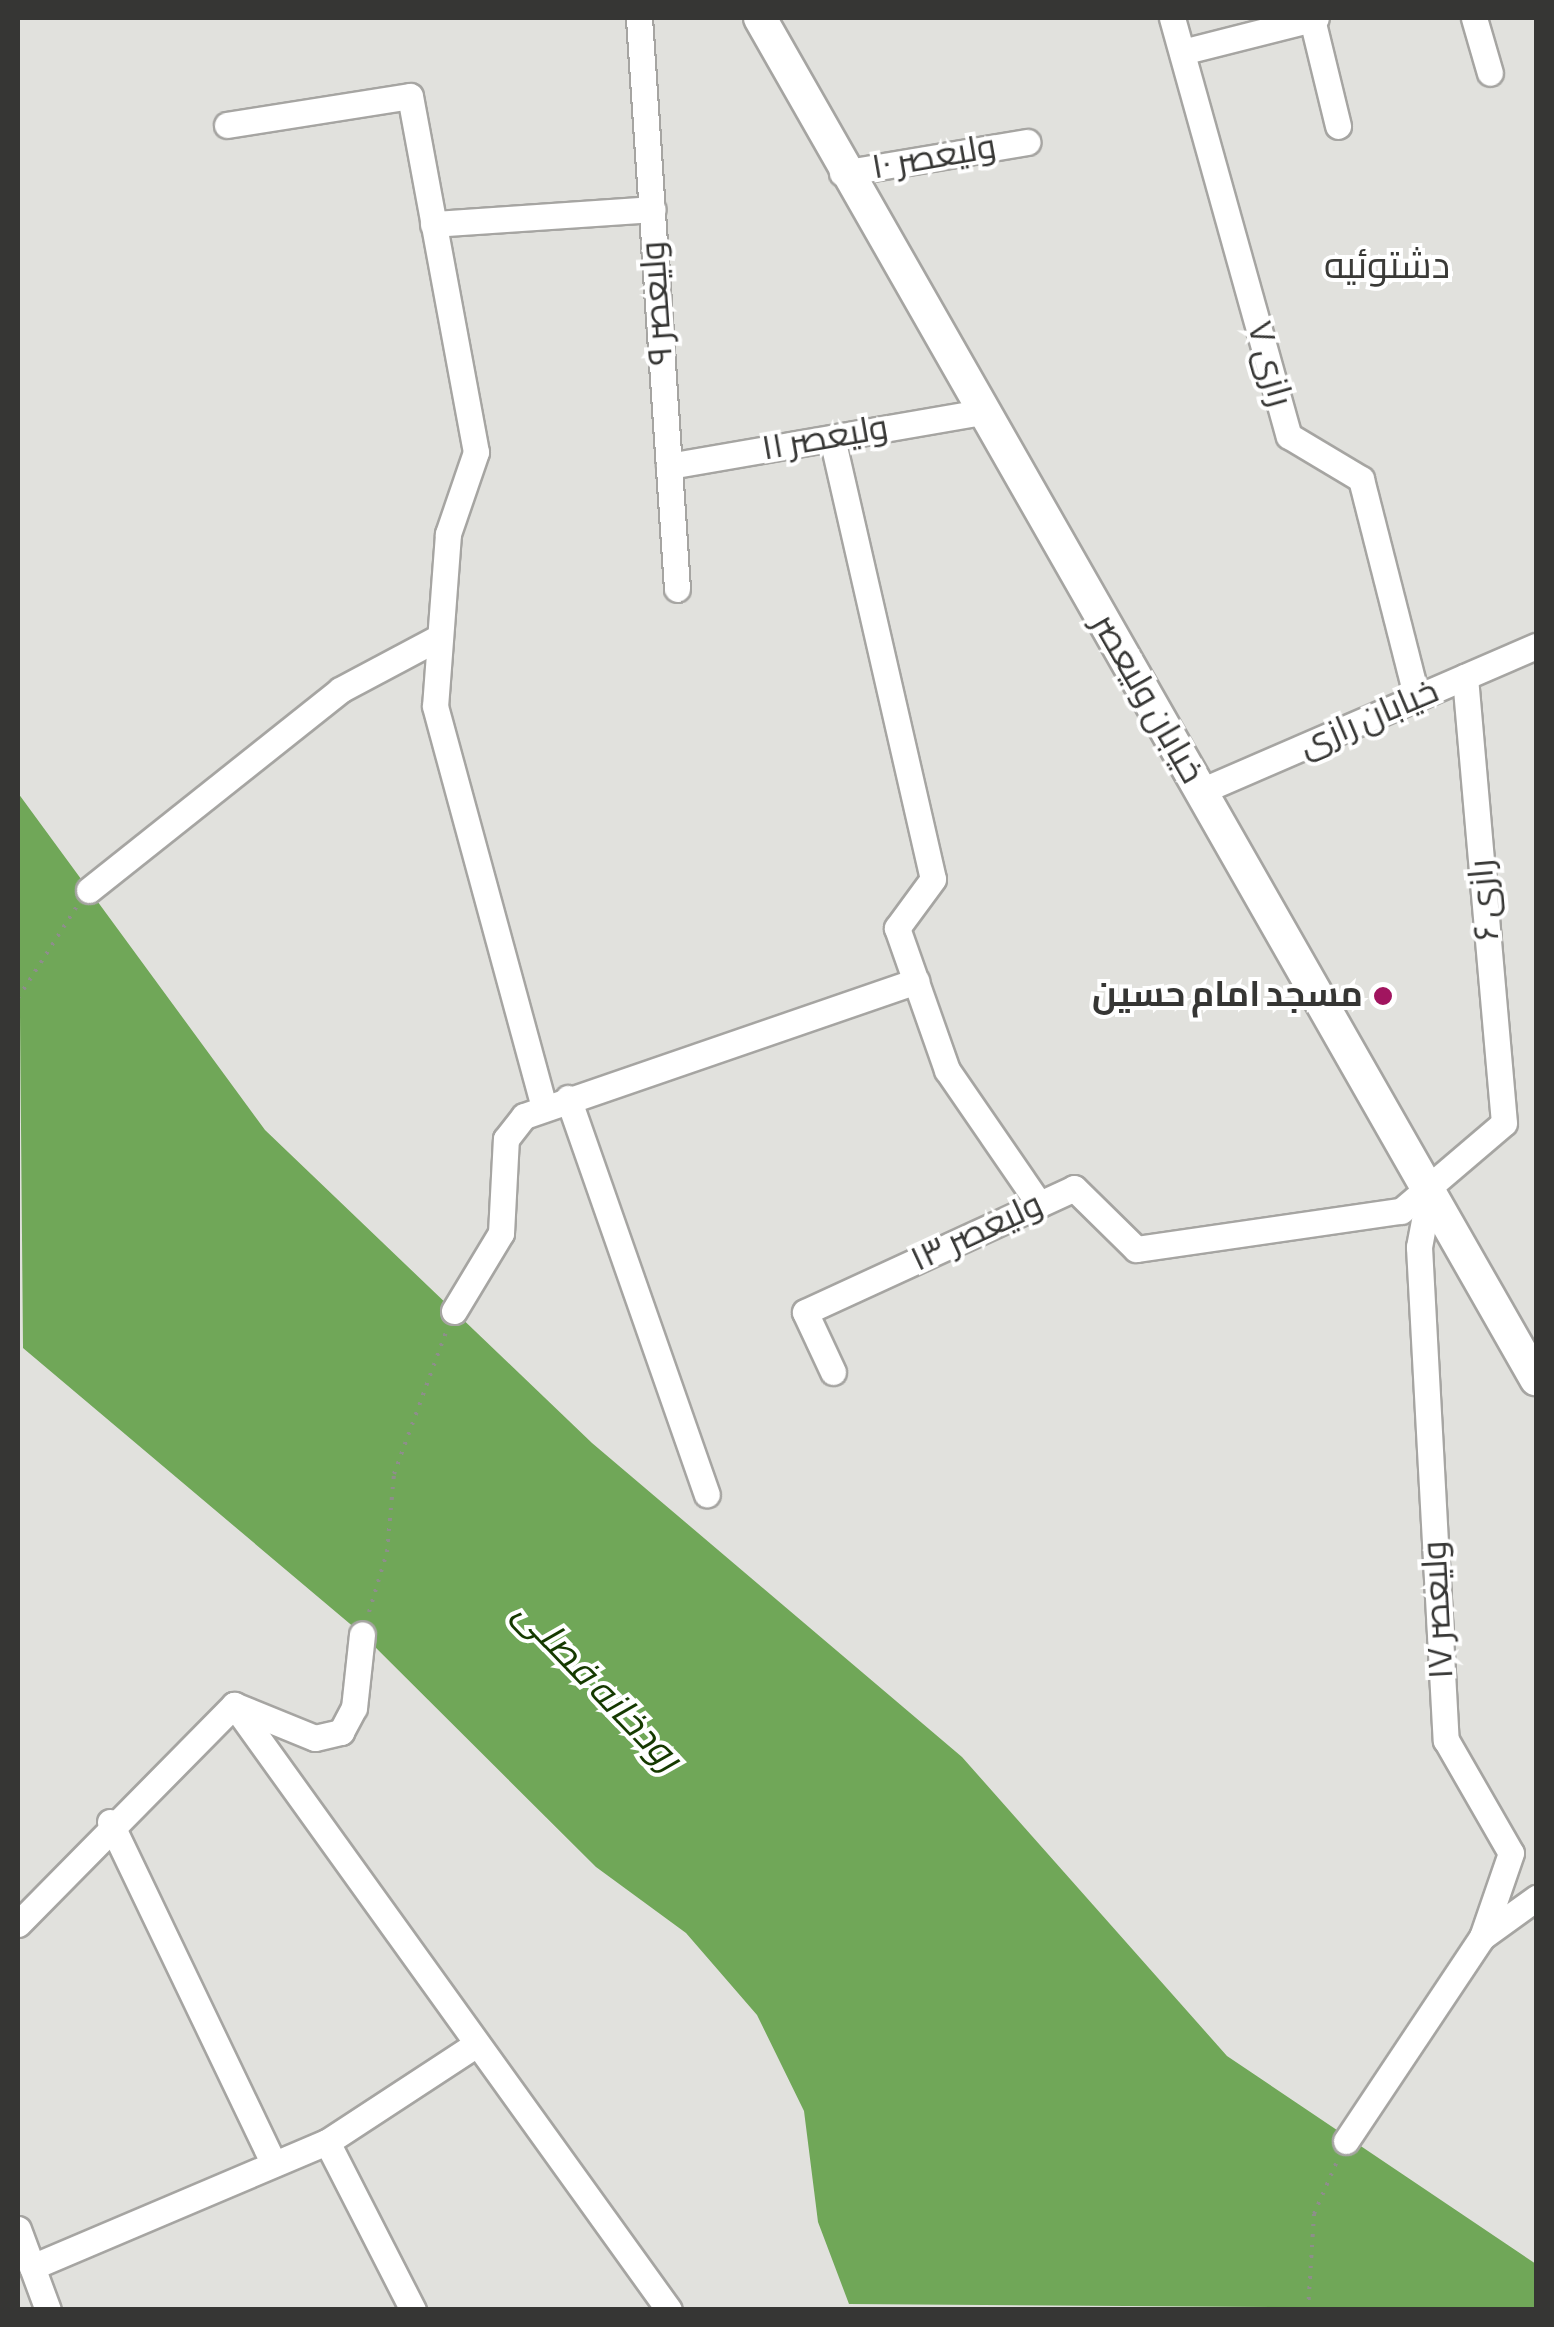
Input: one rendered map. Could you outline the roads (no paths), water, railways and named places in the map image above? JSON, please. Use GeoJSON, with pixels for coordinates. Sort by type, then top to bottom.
{"type":"FeatureCollection","features":[{"type":"Feature","properties":{"kind":"main road","name":"خیابان ولیعصر"},"geometry":{"type":"LineString","coordinates":[[760,18],[842,173],[1536,1379]]}},
{"type":"Feature","properties":{"kind":"street","name":"ولیعصر ۹"},"geometry":{"type":"LineString","coordinates":[[639,18],[677,590]]}},
{"type":"Feature","properties":{"kind":"street","name":"رازی ۷"},"geometry":{"type":"LineString","coordinates":[[1172,18],[1290,436],[1361,479],[1417,698]]}},
{"type":"Feature","properties":{"kind":"street"},"geometry":{"type":"LineString","coordinates":[[1182,52],[1314,18],[1338,126]]}},
{"type":"Feature","properties":{"kind":"street"},"geometry":{"type":"LineString","coordinates":[[1474,18],[1490,72]]}},
{"type":"Feature","properties":{"kind":"street"},"geometry":{"type":"LineString","coordinates":[[227,125],[410,96],[476,452],[448,534],[434,640],[451,791],[556,1102],[707,1494]]}},
{"type":"Feature","properties":{"kind":"street","name":"ولیعصر ۱۰"},"geometry":{"type":"LineString","coordinates":[[842,173],[1027,142]]}},
{"type":"Feature","properties":{"kind":"street"},"geometry":{"type":"LineString","coordinates":[[434,224],[652,208]]}},
{"type":"Feature","properties":{"kind":"street","name":"ولیعصر ۱۱"},"geometry":{"type":"LineString","coordinates":[[669,466],[980,412]]}},
{"type":"Feature","properties":{"kind":"street"},"geometry":{"type":"LineString","coordinates":[[832,438],[933,879],[897,928],[948,1070],[1039,1204]]}},
{"type":"Feature","properties":{"kind":"street"},"geometry":{"type":"LineString","coordinates":[[89,890],[340,690],[434,640]]}},
{"type":"Feature","properties":{"kind":"street","name":"خیابان رازی"},"geometry":{"type":"LineString","coordinates":[[1201,791],[1536,646]]}},
{"type":"Feature","properties":{"kind":"street","name":"رازی ۶"},"geometry":{"type":"LineString","coordinates":[[1429,1194],[1504,1123],[1466,677]]}},
{"type":"Feature","properties":{"kind":"street"},"geometry":{"type":"LineString","coordinates":[[454,1310],[500,1233],[506,1139],[556,1102],[916,981]]}},
{"type":"Feature","properties":{"kind":"street","name":"ولیعصر ۱۳"},"geometry":{"type":"LineString","coordinates":[[833,1372],[805,1312],[1074,1188],[1136,1250],[1401,1211],[1429,1194]]}},
{"type":"Feature","properties":{"kind":"street","name":"ولیعصر ۱۷"},"geometry":{"type":"LineString","coordinates":[[1429,1194],[1419,1247],[1446,1740],[1511,1853],[1482,1937]]}},
{"type":"Feature","properties":{"kind":"street"},"geometry":{"type":"LineString","coordinates":[[234,1705],[315,1738],[340,1732],[354,1708],[362,1634]]}},
{"type":"Feature","properties":{"kind":"street"},"geometry":{"type":"LineString","coordinates":[[18,1924],[110,1822],[234,1705]]}},
{"type":"Feature","properties":{"kind":"street"},"geometry":{"type":"LineString","coordinates":[[234,1705],[669,2310]]}},
{"type":"Feature","properties":{"kind":"street"},"geometry":{"type":"LineString","coordinates":[[110,1822],[274,2164]]}},
{"type":"Feature","properties":{"kind":"street"},"geometry":{"type":"LineString","coordinates":[[1346,2141],[1482,1937],[1536,1898]]}},
{"type":"Feature","properties":{"kind":"street"},"geometry":{"type":"LineString","coordinates":[[32,2267],[328,2142],[475,2045]]}},
{"type":"Feature","properties":{"kind":"street"},"geometry":{"type":"LineString","coordinates":[[328,2142],[412,2310]]}},
{"type":"Feature","properties":{"kind":"street"},"geometry":{"type":"LineString","coordinates":[[18,2230],[48,2310]]}},
{"type":"Feature","properties":{"kind":"water","name":"رودخانه فصلی"},"geometry":{"type":"Polygon","coordinates":[[[18,793],[265,1130],[592,1443],[962,1757],[1227,2056],[1536,2264],[1536,2309],[849,2304],[818,2222],[804,2111],[757,2015],[686,1933],[596,1867],[362,1634],[23,1348],[18,793]]]}},
{"type":"Feature","properties":{"kind":"place","name":"مسجد امام حسین"},"geometry":{"type":"Point","coordinates":[1383,996]}},
{"type":"Feature","properties":{"kind":"district","name":"دشتوئیه"},"geometry":{"type":"Point","coordinates":[1387,267]}}]}
